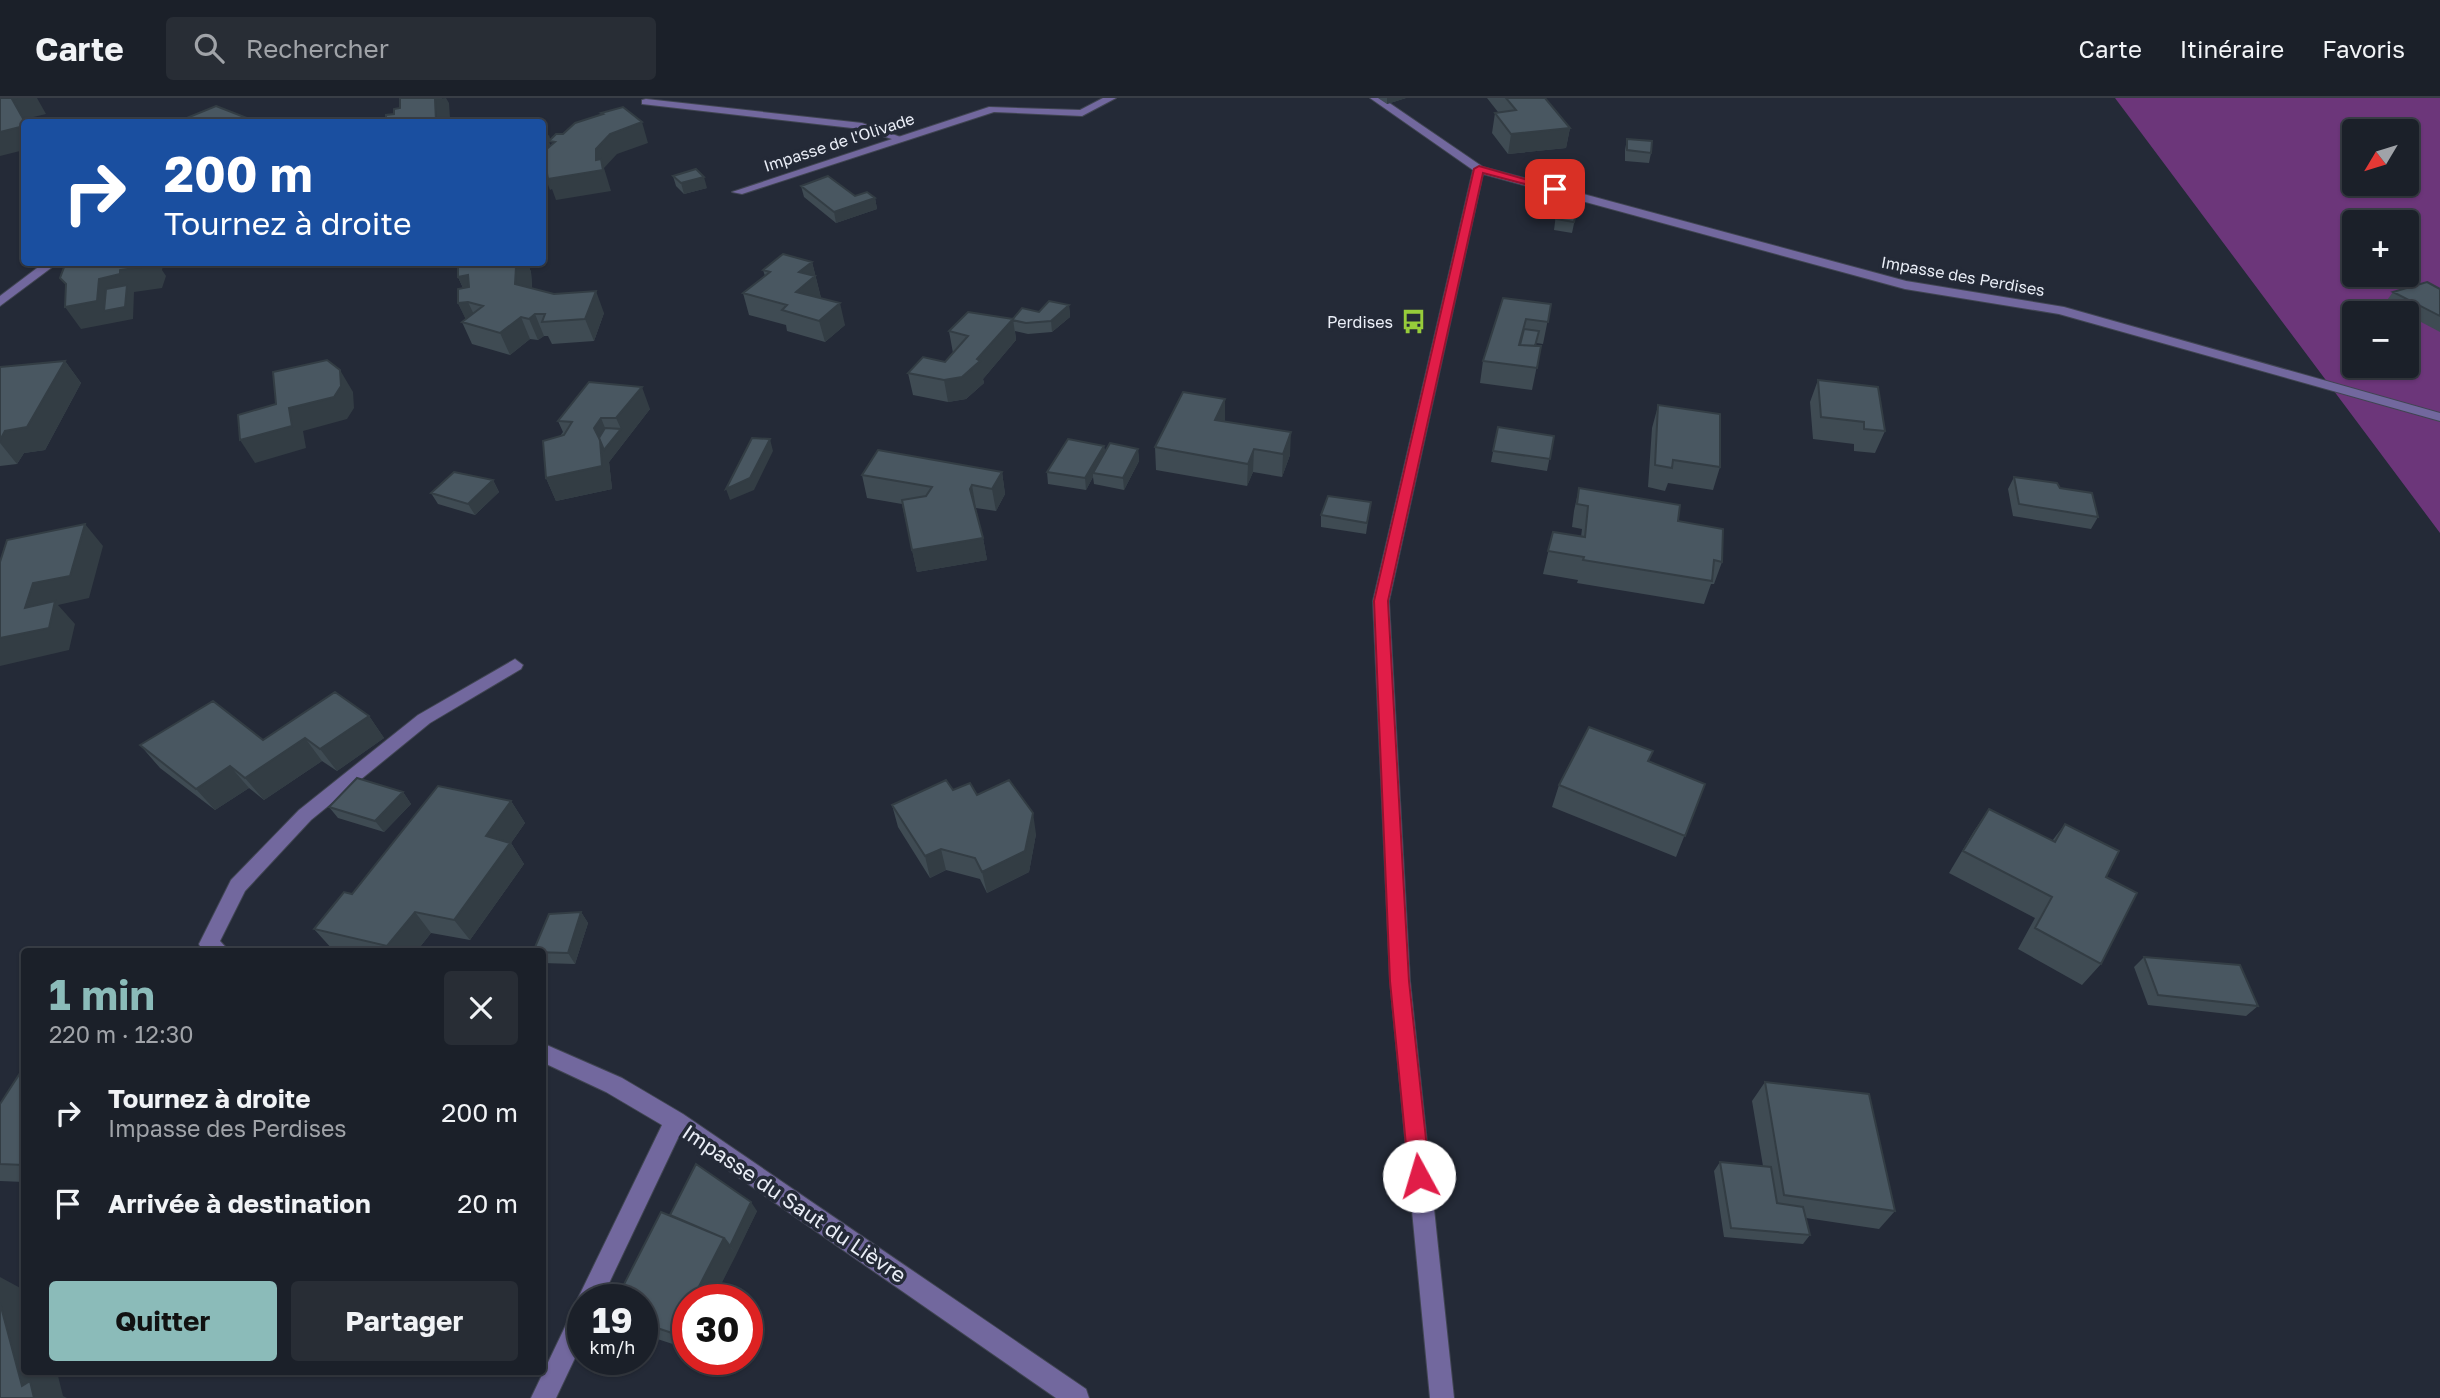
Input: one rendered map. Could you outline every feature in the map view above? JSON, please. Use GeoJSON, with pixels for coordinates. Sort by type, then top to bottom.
{"type":"FeatureCollection","features":[{"type":"Feature","properties":{"kind":"street","name":"Impasse de l'Olivade"},"geometry":{"type":"LineString","coordinates":[[738,191],[993,109],[1082,113],[1111,98]]}},
{"type":"Feature","properties":{"kind":"street","name":"Impasse des Perdises"},"geometry":{"type":"LineString","coordinates":[[1375,98],[1479,169],[1905,285],[2060,310],[2440,417]]}},
{"type":"Feature","properties":{"kind":"street"},"geometry":{"type":"LineString","coordinates":[[646,102],[862,126],[901,139]]}},
{"type":"Feature","properties":{"kind":"street"},"geometry":{"type":"LineString","coordinates":[[1442,1398],[1400,981],[1381,601],[1479,169]]}},
{"type":"Feature","properties":{"kind":"street"},"geometry":{"type":"LineString","coordinates":[[0,302],[48,266]]}},
{"type":"Feature","properties":{"kind":"street"},"geometry":{"type":"LineString","coordinates":[[214,948],[209,944],[239,886],[305,815],[424,719],[515,665]]}},
{"type":"Feature","properties":{"kind":"street"},"geometry":{"type":"LineString","coordinates":[[546,1054],[614,1085],[675,1121]]}},
{"type":"Feature","properties":{"kind":"street","name":"Impasse du Saut du Lièvre"},"geometry":{"type":"LineString","coordinates":[[597,1284],[675,1121],[1077,1398]]}},
{"type":"Feature","properties":{"kind":"street"},"geometry":{"type":"LineString","coordinates":[[543,1398],[567,1348]]}},
{"type":"Feature","properties":{"kind":"shaded area"},"geometry":{"type":"Polygon","coordinates":[[[2115,98],[2440,98],[2440,533],[2115,98]]]}},
{"type":"Feature","properties":{"kind":"building"},"geometry":{"type":"Polygon","coordinates":[[[0,98],[17,98],[12,99],[23,119],[21,119],[21,127],[0,132],[0,98]]]}},
{"type":"Feature","properties":{"kind":"building"},"geometry":{"type":"Polygon","coordinates":[[[400,98],[442,98],[435,99],[436,119],[386,119],[386,115],[394,114],[394,109],[400,108],[400,98]]]}},
{"type":"Feature","properties":{"kind":"building"},"geometry":{"type":"Polygon","coordinates":[[[1506,98],[1545,98],[1570,128],[1511,134],[1495,113],[1516,110],[1506,98]]]}},
{"type":"Feature","properties":{"kind":"building"},"geometry":{"type":"Polygon","coordinates":[[[216,106],[249,119],[184,119],[216,106]]]}},
{"type":"Feature","properties":{"kind":"building"},"geometry":{"type":"Polygon","coordinates":[[[623,107],[642,122],[610,134],[596,149],[596,160],[601,159],[603,170],[548,179],[546,150],[555,142],[549,141],[556,134],[563,134],[575,123],[603,114],[601,113],[623,107]]]}},
{"type":"Feature","properties":{"kind":"building"},"geometry":{"type":"Polygon","coordinates":[[[1627,139],[1652,141],[1651,153],[1627,150],[1627,139]]]}},
{"type":"Feature","properties":{"kind":"building"},"geometry":{"type":"Polygon","coordinates":[[[696,169],[704,177],[681,183],[673,176],[696,169]]]}},
{"type":"Feature","properties":{"kind":"building"},"geometry":{"type":"Polygon","coordinates":[[[828,176],[855,196],[867,192],[875,198],[834,212],[801,186],[828,176]]]}},
{"type":"Feature","properties":{"kind":"building"},"geometry":{"type":"Polygon","coordinates":[[[1559,191],[1580,195],[1574,222],[1556,219],[1559,191]]]}},
{"type":"Feature","properties":{"kind":"building"},"geometry":{"type":"Polygon","coordinates":[[[783,254],[812,262],[799,272],[815,276],[796,292],[840,303],[819,321],[782,310],[787,305],[743,293],[770,272],[763,270],[783,254]]]}},
{"type":"Feature","properties":{"kind":"building"},"geometry":{"type":"Polygon","coordinates":[[[64,266],[148,266],[120,270],[120,274],[99,279],[97,301],[65,307],[66,284],[60,278],[64,266]]]}},
{"type":"Feature","properties":{"kind":"building"},"geometry":{"type":"Polygon","coordinates":[[[458,266],[523,266],[516,267],[515,284],[554,294],[596,291],[585,319],[542,322],[545,314],[535,314],[529,319],[521,317],[500,333],[462,322],[483,306],[468,302],[458,303],[458,289],[469,287],[468,275],[458,277],[458,266]]]}},
{"type":"Feature","properties":{"kind":"building"},"geometry":{"type":"Polygon","coordinates":[[[2427,282],[2440,289],[2440,316],[2419,305],[2419,301],[2411,301],[2393,292],[2419,287],[2419,284],[2427,282]]]}},
{"type":"Feature","properties":{"kind":"building"},"geometry":{"type":"Polygon","coordinates":[[[127,285],[125,307],[104,311],[106,289],[127,285]]]}},
{"type":"Feature","properties":{"kind":"building"},"geometry":{"type":"Polygon","coordinates":[[[1503,298],[1551,304],[1548,322],[1526,319],[1519,345],[1541,346],[1537,368],[1483,361],[1503,298]]]}},
{"type":"Feature","properties":{"kind":"building"},"geometry":{"type":"Polygon","coordinates":[[[1049,301],[1069,305],[1051,321],[1026,323],[1012,320],[1022,308],[1039,312],[1049,301]]]}},
{"type":"Feature","properties":{"kind":"building"},"geometry":{"type":"Polygon","coordinates":[[[968,312],[1013,319],[977,359],[980,361],[962,377],[944,380],[908,373],[923,357],[945,362],[968,336],[949,331],[968,312]]]}},
{"type":"Feature","properties":{"kind":"building"},"geometry":{"type":"Polygon","coordinates":[[[1524,329],[1539,331],[1535,346],[1520,345],[1524,329]]]}},
{"type":"Feature","properties":{"kind":"building"},"geometry":{"type":"Polygon","coordinates":[[[327,360],[340,370],[341,386],[334,397],[289,408],[292,426],[240,440],[238,415],[276,404],[273,372],[327,360]]]}},
{"type":"Feature","properties":{"kind":"building"},"geometry":{"type":"Polygon","coordinates":[[[65,361],[27,427],[5,431],[0,440],[0,367],[65,361]]]}},
{"type":"Feature","properties":{"kind":"building"},"geometry":{"type":"Polygon","coordinates":[[[1818,380],[1878,387],[1885,431],[1864,429],[1864,422],[1821,417],[1818,380]]]}},
{"type":"Feature","properties":{"kind":"building"},"geometry":{"type":"Polygon","coordinates":[[[589,382],[642,387],[616,418],[601,418],[594,428],[600,440],[602,466],[546,478],[543,441],[564,435],[572,422],[558,421],[589,382]]]}},
{"type":"Feature","properties":{"kind":"building"},"geometry":{"type":"Polygon","coordinates":[[[1183,392],[1225,399],[1215,420],[1291,432],[1283,454],[1254,449],[1248,464],[1155,447],[1183,392]]]}},
{"type":"Feature","properties":{"kind":"building"},"geometry":{"type":"Polygon","coordinates":[[[1658,405],[1720,414],[1720,467],[1673,460],[1672,468],[1655,465],[1658,405]]]}},
{"type":"Feature","properties":{"kind":"building"},"geometry":{"type":"Polygon","coordinates":[[[1498,427],[1554,436],[1550,459],[1493,451],[1498,427]]]}},
{"type":"Feature","properties":{"kind":"building"},"geometry":{"type":"Polygon","coordinates":[[[605,428],[621,429],[604,450],[599,438],[605,428]]]}},
{"type":"Feature","properties":{"kind":"building"},"geometry":{"type":"Polygon","coordinates":[[[752,438],[770,439],[750,478],[726,489],[752,438]]]}},
{"type":"Feature","properties":{"kind":"building"},"geometry":{"type":"Polygon","coordinates":[[[1068,439],[1104,446],[1085,478],[1047,472],[1068,439]]]}},
{"type":"Feature","properties":{"kind":"building"},"geometry":{"type":"Polygon","coordinates":[[[1110,443],[1138,449],[1123,478],[1093,473],[1110,443]]]}},
{"type":"Feature","properties":{"kind":"building"},"geometry":{"type":"Polygon","coordinates":[[[878,450],[1002,472],[992,489],[972,485],[970,489],[983,538],[912,550],[902,500],[926,496],[932,487],[862,475],[878,450]]]}},
{"type":"Feature","properties":{"kind":"building"},"geometry":{"type":"Polygon","coordinates":[[[454,472],[493,480],[468,504],[431,493],[454,472]]]}},
{"type":"Feature","properties":{"kind":"building"},"geometry":{"type":"Polygon","coordinates":[[[2014,477],[2057,483],[2060,488],[2092,493],[2098,517],[2019,504],[2014,477]]]}},
{"type":"Feature","properties":{"kind":"building"},"geometry":{"type":"Polygon","coordinates":[[[1579,488],[1680,505],[1678,521],[1723,529],[1722,562],[1714,560],[1712,581],[1583,560],[1584,557],[1548,551],[1553,532],[1585,537],[1588,506],[1577,504],[1579,488]]]}},
{"type":"Feature","properties":{"kind":"building"},"geometry":{"type":"Polygon","coordinates":[[[1328,496],[1371,502],[1367,523],[1321,515],[1328,496]]]}},
{"type":"Feature","properties":{"kind":"building"},"geometry":{"type":"Polygon","coordinates":[[[85,524],[70,576],[33,583],[25,608],[55,601],[49,628],[0,638],[0,562],[7,540],[85,524]]]}},
{"type":"Feature","properties":{"kind":"building"},"geometry":{"type":"Polygon","coordinates":[[[335,692],[369,716],[320,749],[305,738],[245,778],[230,766],[196,789],[140,745],[213,701],[263,740],[335,692]]]}},
{"type":"Feature","properties":{"kind":"building"},"geometry":{"type":"Polygon","coordinates":[[[1589,727],[1653,751],[1648,761],[1705,784],[1685,836],[1559,785],[1589,727]]]}},
{"type":"Feature","properties":{"kind":"building"},"geometry":{"type":"Polygon","coordinates":[[[357,778],[403,792],[375,821],[329,807],[357,778]]]}},
{"type":"Feature","properties":{"kind":"building"},"geometry":{"type":"Polygon","coordinates":[[[946,780],[953,790],[970,783],[977,795],[1009,780],[1033,813],[1025,851],[982,872],[975,858],[941,849],[925,856],[892,805],[946,780]]]}},
{"type":"Feature","properties":{"kind":"building"},"geometry":{"type":"Polygon","coordinates":[[[438,786],[511,801],[486,836],[510,843],[454,920],[415,912],[387,946],[314,929],[344,892],[352,894],[438,786]]]}},
{"type":"Feature","properties":{"kind":"building"},"geometry":{"type":"Polygon","coordinates":[[[1989,809],[2055,842],[2065,824],[2119,851],[2106,877],[2137,893],[2101,964],[2035,928],[2052,897],[1963,851],[1989,809]]]}},
{"type":"Feature","properties":{"kind":"building"},"geometry":{"type":"Polygon","coordinates":[[[581,912],[568,953],[546,952],[546,948],[535,948],[549,914],[581,912]]]}},
{"type":"Feature","properties":{"kind":"building"},"geometry":{"type":"Polygon","coordinates":[[[2144,957],[2240,965],[2258,1006],[2158,995],[2144,957]]]}},
{"type":"Feature","properties":{"kind":"building"},"geometry":{"type":"Polygon","coordinates":[[[21,1072],[21,1165],[0,1164],[0,1104],[21,1072]]]}},
{"type":"Feature","properties":{"kind":"building"},"geometry":{"type":"Polygon","coordinates":[[[1765,1082],[1869,1094],[1895,1211],[1784,1195],[1765,1082]]]}},
{"type":"Feature","properties":{"kind":"building"},"geometry":{"type":"Polygon","coordinates":[[[1720,1162],[1771,1167],[1777,1203],[1803,1207],[1810,1235],[1731,1228],[1720,1162]]]}},
{"type":"Feature","properties":{"kind":"building"},"geometry":{"type":"Polygon","coordinates":[[[696,1164],[751,1202],[730,1246],[724,1238],[670,1215],[696,1164]]]}},
{"type":"Feature","properties":{"kind":"building"},"geometry":{"type":"Polygon","coordinates":[[[661,1212],[724,1238],[700,1284],[672,1284],[672,1333],[658,1328],[658,1284],[624,1284],[661,1212]]]}},
{"type":"Feature","properties":{"kind":"building"},"geometry":{"type":"Polygon","coordinates":[[[0,1303],[22,1386],[30,1381],[34,1398],[0,1398],[0,1303]]]}},
{"type":"Feature","properties":{"kind":"place","name":"Perdises"},"geometry":{"type":"Point","coordinates":[1413,322]}},
{"type":"Feature","properties":{"kind":"route"},"geometry":{"type":"LineString","coordinates":[[1419,1176],[1400,981],[1381,601],[1479,169],[1555,189]]}}]}
